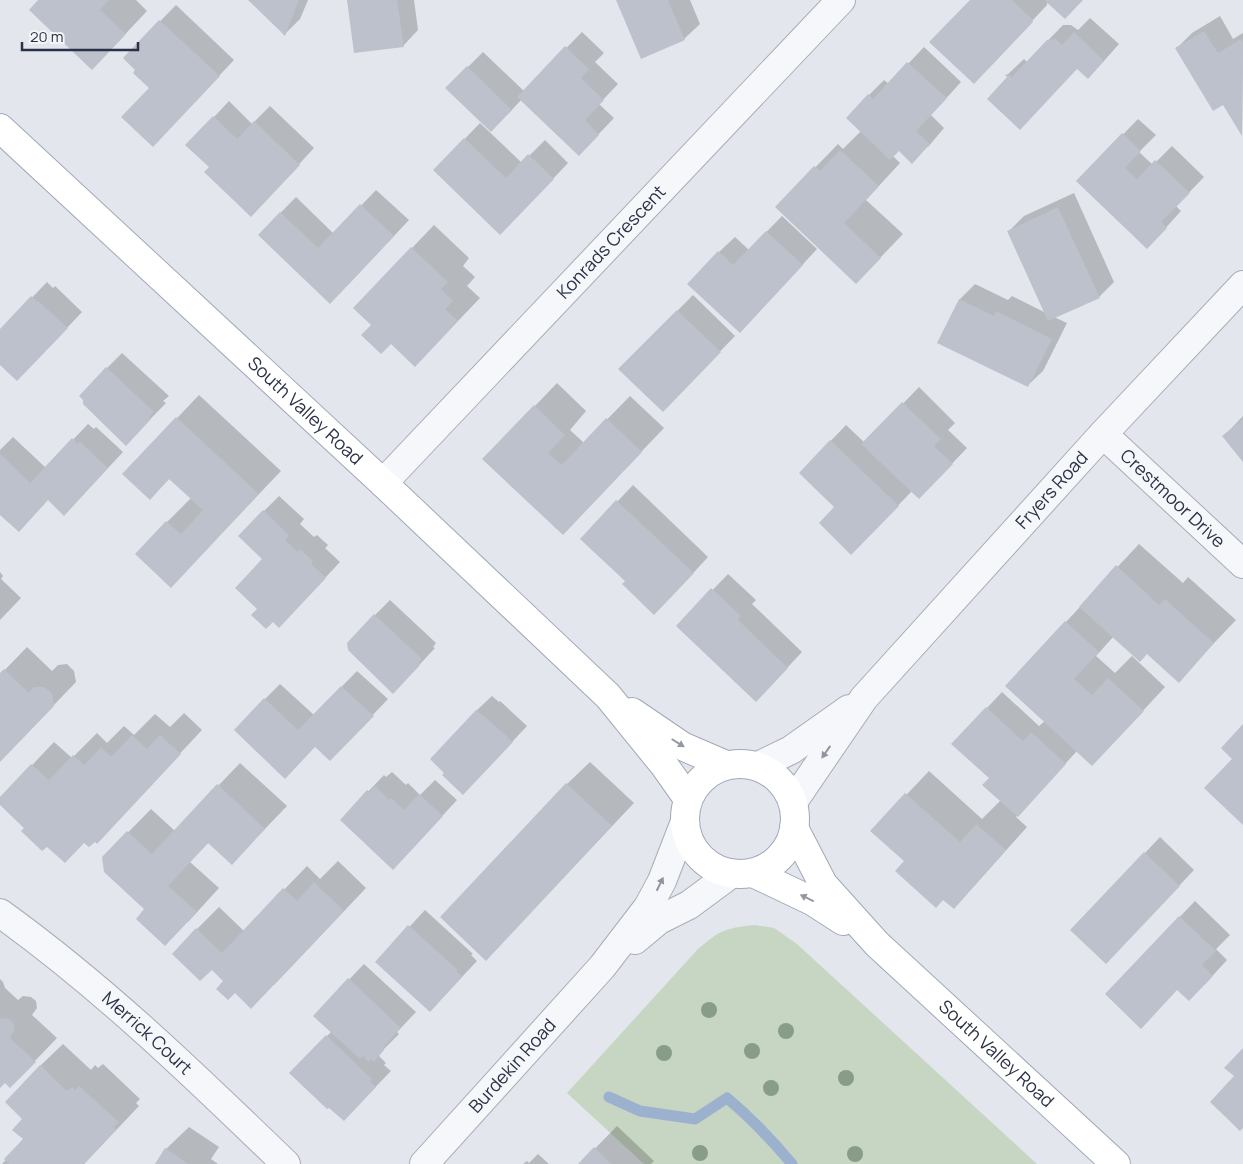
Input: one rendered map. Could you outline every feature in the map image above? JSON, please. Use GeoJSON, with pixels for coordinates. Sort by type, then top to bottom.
{"type":"FeatureCollection","features":[{"type":"Feature","properties":{"kind":"main road","name":"South Valley Road"},"geometry":{"type":"LineString","coordinates":[[0,128],[383,483],[608,696],[664,765],[686,812]]}},
{"type":"Feature","properties":{"kind":"main road","name":"South Valley Road"},"geometry":{"type":"LineString","coordinates":[[608,696],[682,746],[726,765]]}},
{"type":"Feature","properties":{"kind":"main road"},"geometry":{"type":"LineString","coordinates":[[742,763],[758,766],[774,775],[785,787],[794,815],[789,844],[780,856],[767,867],[742,873],[714,868],[699,857],[689,842],[686,812],[696,784],[710,772],[726,765],[742,763]]}},
{"type":"Feature","properties":{"kind":"main road","name":"South Valley Road"},"geometry":{"type":"LineString","coordinates":[[794,815],[823,884],[877,944],[1116,1164]]}},
{"type":"Feature","properties":{"kind":"main road","name":"South Valley Road"},"geometry":{"type":"LineString","coordinates":[[742,873],[812,901],[877,944]]}},
{"type":"Feature","properties":{"kind":"street","name":"Konrads Crescent"},"geometry":{"type":"LineString","coordinates":[[383,483],[842,0]]}},
{"type":"Feature","properties":{"kind":"street","name":"Fryers Road"},"geometry":{"type":"LineString","coordinates":[[794,815],[864,698],[1103,434],[1243,285]]}},
{"type":"Feature","properties":{"kind":"street","name":"Crestmoor Drive"},"geometry":{"type":"LineString","coordinates":[[1103,434],[1243,564]]}},
{"type":"Feature","properties":{"kind":"street","name":"Fryers Road"},"geometry":{"type":"LineString","coordinates":[[758,766],[791,750],[864,698]]}},
{"type":"Feature","properties":{"kind":"street","name":"Burdekin Road"},"geometry":{"type":"LineString","coordinates":[[424,1164],[602,967],[648,907],[662,881],[686,812]]}},
{"type":"Feature","properties":{"kind":"street","name":"Burdekin Road"},"geometry":{"type":"LineString","coordinates":[[602,967],[659,920],[689,905],[742,873]]}},
{"type":"Feature","properties":{"kind":"street","name":"Merrick Court"},"geometry":{"type":"LineString","coordinates":[[0,913],[105,996],[206,1087],[286,1164]]}},
{"type":"Feature","properties":{"kind":"green space"},"geometry":{"type":"Polygon","coordinates":[[[755,925],[774,928],[797,944],[1037,1164],[644,1164],[567,1093],[698,949],[724,931],[755,925]]]}},
{"type":"Feature","properties":{"kind":"building"},"geometry":{"type":"Polygon","coordinates":[[[38,0],[109,0],[100,10],[126,34],[92,70],[29,10],[38,0]]]}},
{"type":"Feature","properties":{"kind":"building"},"geometry":{"type":"Polygon","coordinates":[[[248,0],[299,0],[285,36],[280,31],[248,0]]]}},
{"type":"Feature","properties":{"kind":"building"},"geometry":{"type":"Polygon","coordinates":[[[347,0],[397,0],[404,47],[354,53],[347,0]]]}},
{"type":"Feature","properties":{"kind":"building"},"geometry":{"type":"Polygon","coordinates":[[[616,0],[668,0],[685,40],[641,59],[616,0]]]}},
{"type":"Feature","properties":{"kind":"building"},"geometry":{"type":"Polygon","coordinates":[[[970,0],[1012,0],[1033,22],[974,84],[929,42],[970,0]]]}},
{"type":"Feature","properties":{"kind":"building"},"geometry":{"type":"Polygon","coordinates":[[[1044,0],[1083,0],[1065,19],[1044,0]]]}},
{"type":"Feature","properties":{"kind":"building"},"geometry":{"type":"Polygon","coordinates":[[[159,20],[220,76],[153,147],[121,117],[149,88],[133,73],[135,70],[123,58],[159,20]]]}},
{"type":"Feature","properties":{"kind":"building"},"geometry":{"type":"Polygon","coordinates":[[[1204,31],[1218,53],[1241,39],[1243,43],[1242,136],[1223,105],[1213,111],[1175,48],[1204,31]]]}},
{"type":"Feature","properties":{"kind":"building"},"geometry":{"type":"Polygon","coordinates":[[[1074,32],[1104,61],[1088,79],[1077,69],[1020,130],[987,99],[1007,77],[1005,75],[1007,74],[1012,77],[1047,40],[1056,39],[1062,45],[1074,32]]]}},
{"type":"Feature","properties":{"kind":"building"},"geometry":{"type":"Polygon","coordinates":[[[565,46],[589,69],[581,78],[604,100],[585,120],[599,135],[579,156],[517,97],[565,46]]]}},
{"type":"Feature","properties":{"kind":"building"},"geometry":{"type":"Polygon","coordinates":[[[907,62],[947,98],[916,131],[930,144],[912,164],[899,151],[890,160],[846,118],[868,94],[873,99],[907,62]]]}},
{"type":"Feature","properties":{"kind":"building"},"geometry":{"type":"Polygon","coordinates":[[[467,66],[512,110],[491,132],[445,88],[467,66]]]}},
{"type":"Feature","properties":{"kind":"building"},"geometry":{"type":"Polygon","coordinates":[[[213,116],[237,139],[254,121],[300,165],[251,217],[204,172],[209,167],[185,145],[213,116]]]}},
{"type":"Feature","properties":{"kind":"building"},"geometry":{"type":"Polygon","coordinates":[[[1122,133],[1141,151],[1125,168],[1137,179],[1155,160],[1190,193],[1161,222],[1167,228],[1147,249],[1076,181],[1122,133]]]}},
{"type":"Feature","properties":{"kind":"building"},"geometry":{"type":"Polygon","coordinates":[[[464,138],[506,178],[528,154],[554,179],[500,235],[433,170],[464,138]]]}},
{"type":"Feature","properties":{"kind":"building"},"geometry":{"type":"Polygon","coordinates":[[[840,150],[879,186],[844,223],[881,258],[856,284],[775,207],[814,166],[820,171],[840,150]]]}},
{"type":"Feature","properties":{"kind":"building"},"geometry":{"type":"Polygon","coordinates":[[[360,204],[394,236],[330,304],[258,235],[280,212],[318,248],[360,204]]]}},
{"type":"Feature","properties":{"kind":"building"},"geometry":{"type":"Polygon","coordinates":[[[1058,207],[1100,298],[1048,321],[1007,231],[1058,207]]]}},
{"type":"Feature","properties":{"kind":"building"},"geometry":{"type":"Polygon","coordinates":[[[766,231],[803,265],[740,333],[687,284],[718,251],[733,265],[766,231]]]}},
{"type":"Feature","properties":{"kind":"building"},"geometry":{"type":"Polygon","coordinates":[[[411,247],[448,282],[441,289],[453,301],[445,309],[458,321],[415,367],[391,344],[381,354],[361,335],[371,325],[353,308],[411,247]]]}},
{"type":"Feature","properties":{"kind":"building"},"geometry":{"type":"Polygon","coordinates":[[[31,296],[68,328],[17,381],[0,365],[0,329],[31,296]]]}},
{"type":"Feature","properties":{"kind":"building"},"geometry":{"type":"Polygon","coordinates":[[[959,299],[994,316],[996,311],[1052,339],[1028,387],[937,343],[959,299]]]}},
{"type":"Feature","properties":{"kind":"building"},"geometry":{"type":"Polygon","coordinates":[[[677,310],[721,352],[663,412],[618,369],[677,310]]]}},
{"type":"Feature","properties":{"kind":"building"},"geometry":{"type":"Polygon","coordinates":[[[106,367],[154,412],[149,417],[151,419],[126,446],[83,404],[83,400],[79,396],[106,367]]]}},
{"type":"Feature","properties":{"kind":"building"},"geometry":{"type":"Polygon","coordinates":[[[902,402],[941,439],[934,446],[953,464],[919,499],[861,444],[902,402]]]}},
{"type":"Feature","properties":{"kind":"building"},"geometry":{"type":"Polygon","coordinates":[[[534,405],[565,435],[548,453],[562,465],[606,418],[642,452],[563,535],[482,459],[534,405]]]}},
{"type":"Feature","properties":{"kind":"building"},"geometry":{"type":"Polygon","coordinates":[[[176,417],[259,494],[171,588],[135,554],[166,521],[181,534],[203,510],[169,479],[150,500],[122,474],[176,417]]]}},
{"type":"Feature","properties":{"kind":"building"},"geometry":{"type":"Polygon","coordinates":[[[1243,419],[1243,462],[1222,436],[1243,419]]]}},
{"type":"Feature","properties":{"kind":"building"},"geometry":{"type":"Polygon","coordinates":[[[72,438],[78,444],[79,441],[108,468],[64,516],[48,500],[19,532],[0,515],[0,454],[30,483],[72,438]]]}},
{"type":"Feature","properties":{"kind":"building"},"geometry":{"type":"Polygon","coordinates":[[[830,440],[899,506],[851,555],[819,523],[834,507],[799,473],[830,440]]]}},
{"type":"Feature","properties":{"kind":"building"},"geometry":{"type":"Polygon","coordinates":[[[616,500],[694,573],[654,615],[622,584],[625,581],[580,539],[616,500]]]}},
{"type":"Feature","properties":{"kind":"building"},"geometry":{"type":"Polygon","coordinates":[[[263,510],[289,535],[285,540],[298,552],[300,549],[313,561],[311,564],[326,578],[279,628],[273,622],[266,629],[251,615],[257,609],[235,588],[262,559],[238,536],[263,510]]]}},
{"type":"Feature","properties":{"kind":"building"},"geometry":{"type":"Polygon","coordinates":[[[1116,565],[1159,605],[1165,599],[1214,643],[1179,683],[1147,654],[1140,662],[1079,607],[1116,565]]]}},
{"type":"Feature","properties":{"kind":"building"},"geometry":{"type":"Polygon","coordinates":[[[711,588],[741,616],[738,620],[788,668],[756,702],[676,626],[711,588]]]}},
{"type":"Feature","properties":{"kind":"building"},"geometry":{"type":"Polygon","coordinates":[[[374,614],[422,659],[419,663],[420,665],[393,694],[348,650],[347,643],[374,614]]]}},
{"type":"Feature","properties":{"kind":"building"},"geometry":{"type":"Polygon","coordinates":[[[1065,621],[1099,652],[1074,679],[1092,695],[1108,678],[1144,711],[1092,766],[1005,686],[1065,621]]]}},
{"type":"Feature","properties":{"kind":"building"},"geometry":{"type":"Polygon","coordinates":[[[4,669],[29,693],[34,687],[44,687],[52,693],[54,706],[0,762],[0,673],[4,669]]]}},
{"type":"Feature","properties":{"kind":"building"},"geometry":{"type":"Polygon","coordinates":[[[341,686],[374,716],[330,761],[315,747],[285,779],[234,730],[264,698],[298,730],[341,686]]]}},
{"type":"Feature","properties":{"kind":"building"},"geometry":{"type":"Polygon","coordinates":[[[986,707],[1023,741],[1031,732],[1066,764],[1018,817],[982,785],[989,778],[951,744],[986,707]]]}},
{"type":"Feature","properties":{"kind":"building"},"geometry":{"type":"Polygon","coordinates":[[[476,710],[513,742],[463,795],[442,775],[444,773],[430,759],[476,710]]]}},
{"type":"Feature","properties":{"kind":"building"},"geometry":{"type":"Polygon","coordinates":[[[1243,724],[1243,825],[1204,788],[1232,759],[1221,748],[1243,724]]]}},
{"type":"Feature","properties":{"kind":"building"},"geometry":{"type":"Polygon","coordinates":[[[132,735],[147,749],[160,735],[181,754],[97,844],[95,842],[89,847],[84,843],[65,863],[47,847],[42,851],[21,831],[24,828],[0,805],[0,797],[31,764],[49,780],[73,755],[84,765],[101,747],[111,757],[132,735]]]}},
{"type":"Feature","properties":{"kind":"building"},"geometry":{"type":"Polygon","coordinates":[[[566,783],[612,826],[486,961],[440,917],[566,783]]]}},
{"type":"Feature","properties":{"kind":"building"},"geometry":{"type":"Polygon","coordinates":[[[217,784],[265,829],[232,865],[208,843],[168,886],[197,912],[165,946],[136,919],[144,909],[104,872],[102,857],[127,831],[152,854],[217,784]]]}},
{"type":"Feature","properties":{"kind":"building"},"geometry":{"type":"Polygon","coordinates":[[[375,786],[389,800],[391,798],[404,810],[419,794],[443,816],[393,870],[340,820],[367,790],[370,792],[375,786]]]}},
{"type":"Feature","properties":{"kind":"building"},"geometry":{"type":"Polygon","coordinates":[[[905,793],[960,842],[976,824],[1006,850],[954,909],[943,900],[936,908],[895,871],[904,861],[870,831],[905,793]]]}},
{"type":"Feature","properties":{"kind":"building"},"geometry":{"type":"Polygon","coordinates":[[[1144,852],[1180,886],[1106,964],[1070,930],[1144,852]]]}},
{"type":"Feature","properties":{"kind":"building"},"geometry":{"type":"Polygon","coordinates":[[[314,882],[344,911],[251,1009],[235,993],[228,1000],[216,989],[223,981],[212,970],[200,981],[172,954],[196,928],[222,953],[283,888],[297,901],[314,882]]]}},
{"type":"Feature","properties":{"kind":"building"},"geometry":{"type":"Polygon","coordinates":[[[1179,916],[1216,951],[1202,965],[1213,976],[1189,1001],[1177,990],[1141,1029],[1105,994],[1179,916]]]}},
{"type":"Feature","properties":{"kind":"building"},"geometry":{"type":"Polygon","coordinates":[[[408,925],[458,970],[456,971],[462,977],[430,1012],[375,962],[408,925]]]}},
{"type":"Feature","properties":{"kind":"building"},"geometry":{"type":"Polygon","coordinates":[[[348,978],[401,1028],[383,1048],[384,1050],[374,1062],[371,1059],[369,1062],[363,1056],[360,1059],[313,1016],[348,978]]]}},
{"type":"Feature","properties":{"kind":"building"},"geometry":{"type":"Polygon","coordinates":[[[0,1018],[9,1019],[14,1024],[14,1031],[10,1038],[36,1062],[10,1088],[5,1083],[0,1088],[0,1018]]]}},
{"type":"Feature","properties":{"kind":"building"},"geometry":{"type":"Polygon","coordinates":[[[326,1035],[372,1079],[370,1081],[376,1087],[344,1121],[329,1108],[327,1109],[289,1073],[326,1035]]]}},
{"type":"Feature","properties":{"kind":"building"},"geometry":{"type":"Polygon","coordinates":[[[1243,1048],[1243,1128],[1240,1131],[1210,1102],[1234,1076],[1224,1068],[1243,1048]]]}},
{"type":"Feature","properties":{"kind":"building"},"geometry":{"type":"Polygon","coordinates":[[[40,1065],[67,1091],[72,1087],[75,1090],[79,1086],[119,1122],[114,1127],[117,1129],[84,1164],[9,1164],[4,1159],[23,1139],[12,1130],[22,1119],[5,1102],[40,1065]]]}},
{"type":"Feature","properties":{"kind":"building"},"geometry":{"type":"Polygon","coordinates":[[[594,1147],[611,1164],[578,1164],[594,1147]]]}},
{"type":"Feature","properties":{"kind":"building"},"geometry":{"type":"Polygon","coordinates":[[[165,1148],[188,1164],[155,1164],[165,1148]]]}},
{"type":"Feature","properties":{"kind":"waterway"},"geometry":{"type":"LineString","coordinates":[[609,1097],[640,1111],[695,1119],[727,1098],[777,1146],[792,1164]]}}]}
